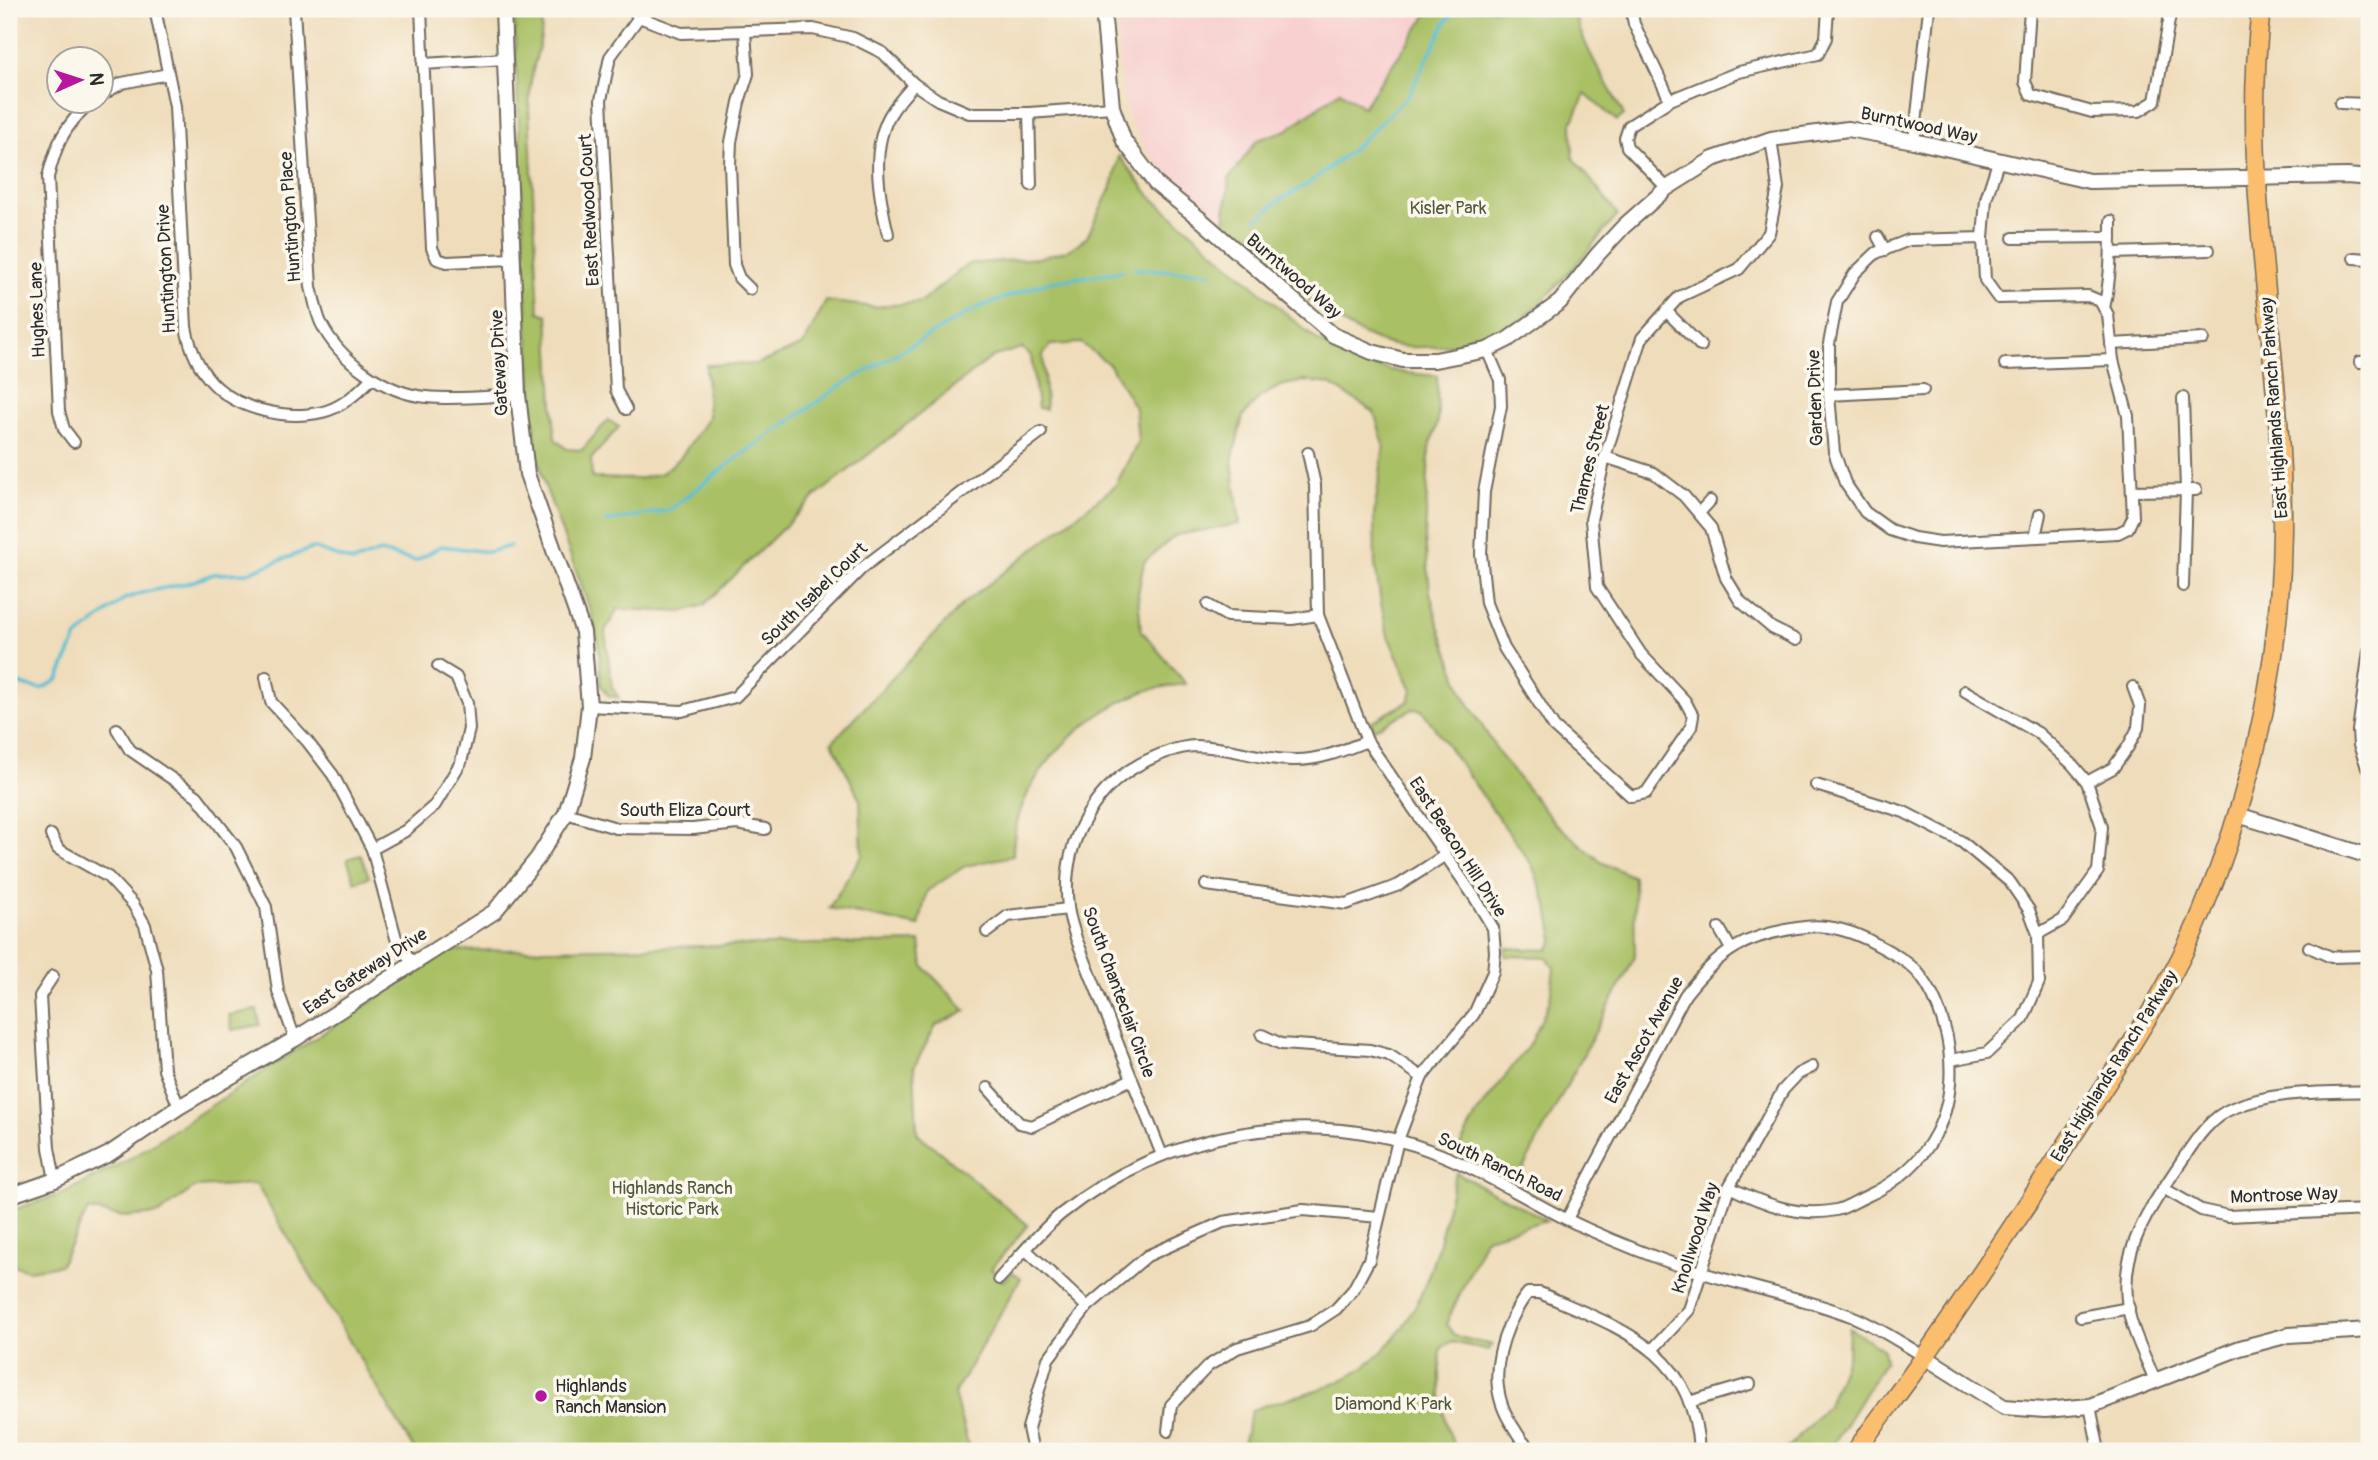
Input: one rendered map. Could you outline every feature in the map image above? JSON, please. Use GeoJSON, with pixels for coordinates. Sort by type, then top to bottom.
{"type":"FeatureCollection","features":[{"type":"Feature","properties":{"kind":"main road","name":"East Highlands Ranch Parkway"},"geometry":{"type":"LineString","coordinates":[[1856,1451],[1925,1357],[2075,1132],[2154,1007],[2202,914],[2238,815],[2255,758],[2276,643],[2282,534],[2282,488],[2255,177],[2255,58],[2261,9]]}},
{"type":"Feature","properties":{"kind":"street","name":"Huntington Drive"},"geometry":{"type":"LineString","coordinates":[[155,9],[175,106],[186,327],[190,351],[210,381],[232,401],[266,412],[296,416],[333,409],[356,394],[372,378]]}},
{"type":"Feature","properties":{"kind":"street","name":"Huntington Place"},"geometry":{"type":"LineString","coordinates":[[294,9],[311,287],[321,323],[337,347],[372,378],[394,388],[426,397],[518,395]]}},
{"type":"Feature","properties":{"kind":"street"},"geometry":{"type":"LineString","coordinates":[[421,9],[432,248],[437,258],[447,262],[512,259]]}},
{"type":"Feature","properties":{"kind":"street","name":"Gateway Drive"},"geometry":{"type":"LineString","coordinates":[[503,9],[518,395],[527,474],[583,632],[589,706]]}},
{"type":"Feature","properties":{"kind":"street","name":"Burntwood Way"},"geometry":{"type":"LineString","coordinates":[[1103,9],[1112,107],[1124,141],[1156,184],[1333,335],[1372,352],[1402,360],[1435,360],[1488,350],[1507,340],[1560,302],[1624,226],[1667,188],[1713,159],[1771,139],[1848,129],[1914,141],[2089,181],[2347,176],[2369,178]]}},
{"type":"Feature","properties":{"kind":"street"},"geometry":{"type":"LineString","coordinates":[[1631,9],[1634,24],[1670,100]]}},
{"type":"Feature","properties":{"kind":"street"},"geometry":{"type":"LineString","coordinates":[[1667,188],[1628,147],[1625,138],[1629,125],[1670,100],[1740,72],[1818,54],[1826,38],[1828,9]]}},
{"type":"Feature","properties":{"kind":"street"},"geometry":{"type":"LineString","coordinates":[[1914,141],[1929,9]]}},
{"type":"Feature","properties":{"kind":"street"},"geometry":{"type":"LineString","coordinates":[[2030,9],[2025,82],[2031,95],[2092,112],[2139,111],[2155,101],[2171,9]]}},
{"type":"Feature","properties":{"kind":"street"},"geometry":{"type":"LineString","coordinates":[[636,13],[681,33],[813,29],[853,38],[883,53],[914,84],[938,100],[969,113],[1028,113],[1112,107]]}},
{"type":"Feature","properties":{"kind":"street","name":"East Redwood Court"},"geometry":{"type":"LineString","coordinates":[[626,409],[616,390],[601,100],[610,57],[636,13]]}},
{"type":"Feature","properties":{"kind":"street"},"geometry":{"type":"LineString","coordinates":[[745,32],[748,74],[739,102],[731,142],[730,164],[734,265],[739,278],[750,289]]}},
{"type":"Feature","properties":{"kind":"street"},"geometry":{"type":"LineString","coordinates":[[423,64],[505,59]]}},
{"type":"Feature","properties":{"kind":"street"},"geometry":{"type":"LineString","coordinates":[[116,87],[168,74]]}},
{"type":"Feature","properties":{"kind":"street"},"geometry":{"type":"LineString","coordinates":[[888,234],[879,192],[879,149],[891,112],[914,84]]}},
{"type":"Feature","properties":{"kind":"street"},"geometry":{"type":"LineString","coordinates":[[2340,103],[2369,104]]}},
{"type":"Feature","properties":{"kind":"street"},"geometry":{"type":"LineString","coordinates":[[1028,113],[1031,185]]}},
{"type":"Feature","properties":{"kind":"street","name":"Hughes Lane"},"geometry":{"type":"LineString","coordinates":[[74,442],[64,429],[59,411],[48,177],[55,151],[68,124],[76,116]]}},
{"type":"Feature","properties":{"kind":"street","name":"Thames Street"},"geometry":{"type":"LineString","coordinates":[[1488,350],[1500,380],[1501,406],[1484,492],[1481,554],[1486,603],[1504,648],[1555,727],[1631,796],[1646,793],[1691,727],[1693,716],[1685,701],[1641,654],[1597,587],[1591,520],[1605,457],[1642,338],[1679,296],[1739,269],[1769,233],[1778,188],[1771,139]]}},
{"type":"Feature","properties":{"kind":"street"},"geometry":{"type":"LineString","coordinates":[[1998,162],[1986,199],[1983,238],[1986,280],[1998,298],[2088,296],[2100,301],[2108,315],[2113,360],[2128,416],[2132,491],[2191,490]]}},
{"type":"Feature","properties":{"kind":"street"},"geometry":{"type":"LineString","coordinates":[[2104,308],[2112,253],[2111,221]]}},
{"type":"Feature","properties":{"kind":"street"},"geometry":{"type":"LineString","coordinates":[[1878,237],[1885,250]]}},
{"type":"Feature","properties":{"kind":"street"},"geometry":{"type":"LineString","coordinates":[[2013,238],[2111,237]]}},
{"type":"Feature","properties":{"kind":"street","name":"Garden Drive"},"geometry":{"type":"LineString","coordinates":[[1983,238],[1909,240],[1877,253],[1855,273],[1838,302],[1829,344],[1829,395],[1833,452],[1845,483],[1865,512],[1890,530],[1914,538],[1940,542],[2118,533],[2128,528],[2133,517],[2132,491]]}},
{"type":"Feature","properties":{"kind":"street"},"geometry":{"type":"LineString","coordinates":[[2112,253],[2209,250]]}},
{"type":"Feature","properties":{"kind":"street"},"geometry":{"type":"LineString","coordinates":[[2354,258],[2369,259]]}},
{"type":"Feature","properties":{"kind":"street"},"geometry":{"type":"LineString","coordinates":[[1666,311],[1701,346]]}},
{"type":"Feature","properties":{"kind":"street"},"geometry":{"type":"LineString","coordinates":[[2111,344],[2203,339]]}},
{"type":"Feature","properties":{"kind":"street"},"geometry":{"type":"LineString","coordinates":[[2006,364],[2113,360]]}},
{"type":"Feature","properties":{"kind":"street"},"geometry":{"type":"LineString","coordinates":[[1829,395],[1923,390]]}},
{"type":"Feature","properties":{"kind":"street"},"geometry":{"type":"LineString","coordinates":[[2183,398],[2191,490],[2183,586]]}},
{"type":"Feature","properties":{"kind":"street","name":"South Isabel Court"},"geometry":{"type":"LineString","coordinates":[[589,706],[682,711],[735,697],[862,568],[1041,432]]}},
{"type":"Feature","properties":{"kind":"street","name":"East Beacon Hill Drive"},"geometry":{"type":"LineString","coordinates":[[1168,1431],[1171,1405],[1208,1366],[1237,1348],[1310,1326],[1336,1310],[1353,1290],[1369,1260],[1398,1140],[1422,1077],[1474,1014],[1493,972],[1493,928],[1367,741],[1318,615],[1315,485],[1308,453]]}},
{"type":"Feature","properties":{"kind":"street"},"geometry":{"type":"LineString","coordinates":[[1605,457],[1654,473],[1684,496],[1711,528],[1726,578],[1740,601],[1772,628],[1796,640]]}},
{"type":"Feature","properties":{"kind":"street"},"geometry":{"type":"LineString","coordinates":[[1699,513],[1710,501]]}},
{"type":"Feature","properties":{"kind":"street"},"geometry":{"type":"LineString","coordinates":[[2035,537],[2040,514]]}},
{"type":"Feature","properties":{"kind":"street"},"geometry":{"type":"LineString","coordinates":[[1208,605],[1227,616],[1292,619],[1318,615]]}},
{"type":"Feature","properties":{"kind":"street"},"geometry":{"type":"LineString","coordinates":[[2367,767],[2359,745],[2358,732],[2369,650]]}},
{"type":"Feature","properties":{"kind":"street"},"geometry":{"type":"LineString","coordinates":[[372,849],[405,831],[435,805],[461,762],[470,729],[467,703],[456,677],[438,666]]}},
{"type":"Feature","properties":{"kind":"street"},"geometry":{"type":"LineString","coordinates":[[266,677],[271,702],[307,741],[333,775],[372,849],[396,938],[412,963]]}},
{"type":"Feature","properties":{"kind":"street"},"geometry":{"type":"LineString","coordinates":[[2087,782],[2113,768],[2138,728],[2140,706],[2133,687]]}},
{"type":"Feature","properties":{"kind":"street"},"geometry":{"type":"LineString","coordinates":[[1965,691],[2038,733],[2072,764],[2087,782],[2102,827],[2098,871],[2063,920],[2038,934]]}},
{"type":"Feature","properties":{"kind":"street","name":"East Gateway Drive"},"geometry":{"type":"LineString","coordinates":[[55,1180],[109,1154],[179,1107],[295,1039],[494,912],[537,859],[566,813],[583,758],[589,706]]}},
{"type":"Feature","properties":{"kind":"street"},"geometry":{"type":"LineString","coordinates":[[117,729],[130,751],[197,796],[236,847],[266,907],[278,991],[295,1039]]}},
{"type":"Feature","properties":{"kind":"street","name":"South Chanteclair Circle"},"geometry":{"type":"LineString","coordinates":[[1162,1155],[1076,938],[1068,909],[1067,879],[1071,852],[1081,826],[1104,791],[1124,773],[1170,750],[1194,746],[1294,760],[1336,754],[1367,741]]}},
{"type":"Feature","properties":{"kind":"street"},"geometry":{"type":"LineString","coordinates":[[1816,785],[1904,812],[1962,842],[2010,882],[2029,910],[2038,934],[2039,982],[2023,1019],[1986,1053],[1951,1059]]}},
{"type":"Feature","properties":{"kind":"street","name":"South Eliza Court"},"geometry":{"type":"LineString","coordinates":[[566,813],[616,828],[693,829],[737,824],[765,829]]}},
{"type":"Feature","properties":{"kind":"street"},"geometry":{"type":"LineString","coordinates":[[2238,815],[2369,856]]}},
{"type":"Feature","properties":{"kind":"street"},"geometry":{"type":"LineString","coordinates":[[51,835],[58,849],[108,877],[133,904],[145,925],[157,970],[163,1070],[179,1107]]}},
{"type":"Feature","properties":{"kind":"street"},"geometry":{"type":"LineString","coordinates":[[1206,885],[1346,904],[1399,885],[1444,856]]}},
{"type":"Feature","properties":{"kind":"street"},"geometry":{"type":"LineString","coordinates":[[987,932],[1008,916],[1068,909]]}},
{"type":"Feature","properties":{"kind":"street","name":"East Ascot Avenue"},"geometry":{"type":"LineString","coordinates":[[1567,1219],[1685,995],[1705,969],[1731,948],[1779,930],[1816,926],[1856,933],[1896,954],[1919,974],[1944,1023],[1951,1059],[1950,1095],[1934,1138],[1912,1167],[1883,1189],[1837,1210],[1805,1211],[1767,1205],[1729,1187]]}},
{"type":"Feature","properties":{"kind":"street"},"geometry":{"type":"LineString","coordinates":[[1719,928],[1731,948]]}},
{"type":"Feature","properties":{"kind":"street"},"geometry":{"type":"LineString","coordinates":[[2309,947],[2331,957],[2369,956]]}},
{"type":"Feature","properties":{"kind":"street"},"geometry":{"type":"LineString","coordinates":[[9,1196],[55,1180],[49,1147],[40,996],[52,976]]}},
{"type":"Feature","properties":{"kind":"street"},"geometry":{"type":"LineString","coordinates":[[1262,1035],[1281,1044],[1370,1050],[1389,1055],[1422,1077]]}},
{"type":"Feature","properties":{"kind":"street","name":"Knollwood Way"},"geometry":{"type":"LineString","coordinates":[[1653,1349],[1689,1310],[1729,1187],[1783,1090],[1798,1074],[1812,1067]]}},
{"type":"Feature","properties":{"kind":"street"},"geometry":{"type":"LineString","coordinates":[[988,1088],[1019,1123],[1032,1126],[1132,1079]]}},
{"type":"Feature","properties":{"kind":"street"},"geometry":{"type":"LineString","coordinates":[[2155,1381],[2130,1317],[2126,1276],[2130,1249],[2163,1188],[2203,1129],[2229,1109],[2265,1096],[2369,1091]]}},
{"type":"Feature","properties":{"kind":"street","name":"South Ranch Road"},"geometry":{"type":"LineString","coordinates":[[999,1279],[1060,1215],[1096,1188],[1162,1155],[1218,1137],[1281,1128],[1337,1130],[1398,1140],[1440,1154],[1567,1219],[1664,1260],[1853,1317],[1925,1357]]}},
{"type":"Feature","properties":{"kind":"street","name":"Montrose Way"},"geometry":{"type":"LineString","coordinates":[[2163,1188],[2201,1210],[2228,1216],[2369,1210]]}},
{"type":"Feature","properties":{"kind":"street"},"geometry":{"type":"LineString","coordinates":[[1033,1451],[1028,1428],[1048,1359],[1087,1307],[1147,1256],[1223,1222],[1303,1210],[1379,1217]]}},
{"type":"Feature","properties":{"kind":"street"},"geometry":{"type":"LineString","coordinates":[[1026,1250],[1087,1307]]}},
{"type":"Feature","properties":{"kind":"street"},"geometry":{"type":"LineString","coordinates":[[1535,1451],[1527,1448],[1506,1417],[1496,1368],[1499,1349],[1519,1303],[1528,1293],[1540,1293],[1627,1331],[1653,1349],[1676,1377],[1689,1402],[1698,1433],[1699,1451]]}},
{"type":"Feature","properties":{"kind":"street"},"geometry":{"type":"LineString","coordinates":[[2081,1317],[2129,1308]]}},
{"type":"Feature","properties":{"kind":"street"},"geometry":{"type":"LineString","coordinates":[[1925,1357],[2004,1407],[2045,1410],[2090,1406],[2240,1348],[2289,1335],[2369,1330]]}},
{"type":"Feature","properties":{"kind":"street"},"geometry":{"type":"LineString","coordinates":[[1689,1402],[1750,1384]]}},
{"type":"Feature","properties":{"kind":"street"},"geometry":{"type":"LineString","coordinates":[[2090,1406],[2099,1451]]}},
{"type":"Feature","properties":{"kind":"shaded area"},"geometry":{"type":"Polygon","coordinates":[[[1117,9],[1431,9],[1363,107],[1340,91],[1287,130],[1257,140],[1229,179],[1224,224],[1178,188],[1147,151],[1128,114],[1121,79],[1117,9]]]}},
{"type":"Feature","properties":{"kind":"green space"},"geometry":{"type":"Polygon","coordinates":[[[514,9],[539,9],[542,25],[532,75],[529,109],[539,312],[548,315],[555,439],[567,449],[582,450],[608,420],[619,427],[591,459],[592,478],[639,479],[662,473],[680,458],[708,418],[706,365],[757,364],[803,345],[826,301],[874,307],[921,302],[968,264],[1038,258],[1069,250],[1087,237],[1113,183],[1119,156],[1151,197],[1318,341],[1359,363],[1405,373],[1437,376],[1438,421],[1429,450],[1425,538],[1430,592],[1464,696],[1500,755],[1554,822],[1601,862],[1634,877],[1635,957],[1518,1178],[1459,1148],[1476,1115],[1532,1041],[1550,1000],[1554,968],[1547,957],[1505,956],[1506,948],[1548,950],[1554,940],[1548,907],[1532,865],[1422,710],[1413,709],[1374,729],[1371,722],[1408,702],[1412,690],[1388,636],[1375,565],[1374,515],[1384,445],[1374,412],[1330,384],[1304,381],[1280,386],[1260,397],[1243,416],[1232,461],[1240,524],[1176,535],[1144,562],[1138,594],[1141,630],[1186,684],[1148,690],[1119,703],[1095,717],[1073,735],[1053,755],[1024,803],[1016,829],[1013,856],[965,866],[927,891],[919,926],[829,908],[862,855],[860,800],[832,742],[963,604],[1115,486],[1138,442],[1135,408],[1110,365],[1081,343],[1051,345],[1043,355],[1046,409],[1038,408],[1031,356],[1022,348],[992,357],[816,496],[704,605],[682,612],[618,609],[605,631],[612,687],[619,698],[609,696],[601,685],[599,646],[592,615],[544,483],[536,448],[527,316],[514,9]]]}},
{"type":"Feature","properties":{"kind":"green space","name":"Kisler Park"},"geometry":{"type":"Polygon","coordinates":[[[1431,9],[1576,9],[1587,47],[1624,115],[1617,121],[1585,94],[1572,123],[1573,157],[1618,215],[1552,291],[1511,326],[1481,339],[1460,344],[1406,347],[1381,342],[1337,320],[1278,274],[1224,224],[1229,179],[1257,140],[1287,130],[1340,91],[1363,107],[1431,9]]]}},
{"type":"Feature","properties":{"kind":"green space"},"geometry":{"type":"Polygon","coordinates":[[[361,855],[369,877],[355,882],[347,859],[361,855]]]}},
{"type":"Feature","properties":{"kind":"green space","name":"Highlands Ranch Historic Park"},"geometry":{"type":"Polygon","coordinates":[[[920,942],[923,966],[966,1011],[936,1025],[914,1067],[917,1133],[1028,1225],[991,1269],[1003,1281],[1013,1272],[1021,1278],[954,1394],[970,1451],[415,1451],[256,1184],[195,1187],[159,1214],[124,1217],[88,1210],[60,1265],[28,1270],[16,1266],[9,1269],[9,1211],[62,1194],[126,1161],[449,951],[920,942]]]}},
{"type":"Feature","properties":{"kind":"green space"},"geometry":{"type":"Polygon","coordinates":[[[257,1010],[260,1025],[232,1030],[229,1015],[257,1010]]]}},
{"type":"Feature","properties":{"kind":"green space","name":"Diamond K Park"},"geometry":{"type":"Polygon","coordinates":[[[1456,1173],[1547,1220],[1486,1237],[1446,1324],[1455,1336],[1492,1345],[1489,1350],[1451,1342],[1441,1348],[1442,1401],[1447,1426],[1457,1451],[1241,1451],[1252,1410],[1338,1382],[1367,1365],[1390,1344],[1408,1320],[1432,1265],[1456,1173]]]}},
{"type":"Feature","properties":{"kind":"green space"},"geometry":{"type":"Polygon","coordinates":[[[1849,1328],[1883,1349],[1885,1361],[1829,1451],[1785,1451],[1827,1406],[1848,1355],[1849,1328]]]}},
{"type":"Feature","properties":{"kind":"waterway"},"geometry":{"type":"LineString","coordinates":[[1257,219],[1278,201],[1309,183],[1353,149],[1408,96],[1446,22],[1457,9]]}},
{"type":"Feature","properties":{"kind":"waterway"},"geometry":{"type":"LineString","coordinates":[[1134,269],[1212,272]]}},
{"type":"Feature","properties":{"kind":"waterway"},"geometry":{"type":"LineString","coordinates":[[605,522],[670,510],[726,466],[837,388],[977,308],[1048,282],[1123,271]]}},
{"type":"Feature","properties":{"kind":"waterway"},"geometry":{"type":"LineString","coordinates":[[9,687],[17,684],[41,689],[58,680],[77,637],[124,599],[145,592],[188,583],[214,574],[247,573],[313,548],[353,562],[380,552],[416,561],[441,546],[489,552],[510,546]]}},
{"type":"Feature","properties":{"kind":"place","name":"Highlands Ranch Mansion"},"geometry":{"type":"Point","coordinates":[541,1396]}}]}
